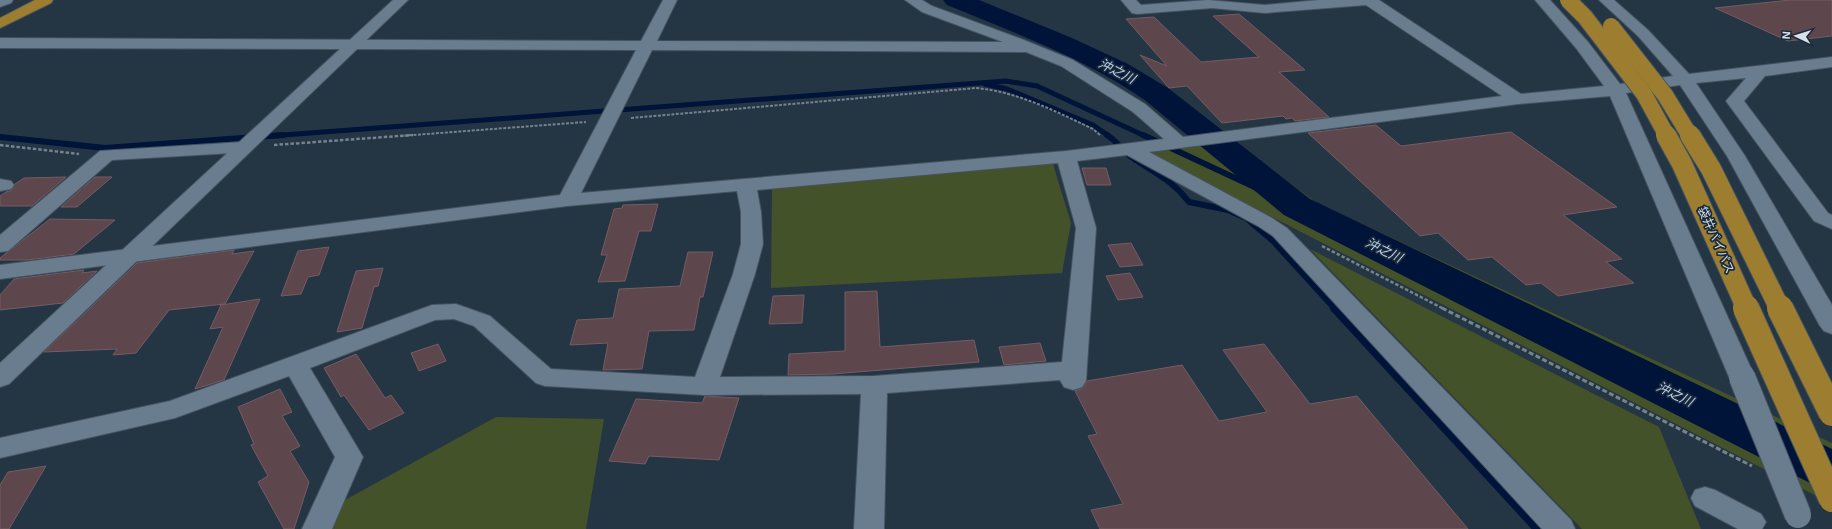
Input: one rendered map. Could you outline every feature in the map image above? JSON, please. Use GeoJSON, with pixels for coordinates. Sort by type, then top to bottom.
{"type":"FeatureCollection","features":[{"type":"Feature","properties":{"kind":"highway"},"geometry":{"type":"LineString","coordinates":[[0,11],[22,0]]}},
{"type":"Feature","properties":{"kind":"highway"},"geometry":{"type":"LineString","coordinates":[[0,24],[46,0]]}},
{"type":"Feature","properties":{"kind":"highway","name":"袋井バイパス"},"geometry":{"type":"LineString","coordinates":[[1568,0],[1585,17],[1644,94],[1682,164],[1832,499]]}},
{"type":"Feature","properties":{"kind":"highway"},"geometry":{"type":"LineString","coordinates":[[1587,0],[1612,27],[1665,95],[1711,169],[1832,413]]}},
{"type":"Feature","properties":{"kind":"street"},"geometry":{"type":"LineString","coordinates":[[0,3],[6,0]]}},
{"type":"Feature","properties":{"kind":"street"},"geometry":{"type":"LineString","coordinates":[[0,378],[401,0]]}},
{"type":"Feature","properties":{"kind":"street"},"geometry":{"type":"LineString","coordinates":[[567,200],[670,0]]}},
{"type":"Feature","properties":{"kind":"street"},"geometry":{"type":"LineString","coordinates":[[912,0],[927,9],[1067,63],[1140,108],[1179,142]]}},
{"type":"Feature","properties":{"kind":"street"},"geometry":{"type":"LineString","coordinates":[[1128,0],[1136,10],[1212,4],[1265,9],[1369,0],[1518,99]]}},
{"type":"Feature","properties":{"kind":"street"},"geometry":{"type":"LineString","coordinates":[[1542,0],[1582,45],[1616,90],[1742,377],[1802,522]]}},
{"type":"Feature","properties":{"kind":"street"},"geometry":{"type":"LineString","coordinates":[[1606,0],[1643,33],[1684,79],[1736,156],[1832,326]]}},
{"type":"Feature","properties":{"kind":"street"},"geometry":{"type":"LineString","coordinates":[[0,43],[1028,47]]}},
{"type":"Feature","properties":{"kind":"street"},"geometry":{"type":"LineString","coordinates":[[0,272],[128,257],[567,200],[1066,157],[1518,99],[1616,90],[1684,79],[1832,62]]}},
{"type":"Feature","properties":{"kind":"street"},"geometry":{"type":"LineString","coordinates":[[1760,71],[1735,101],[1821,216],[1832,222]]}},
{"type":"Feature","properties":{"kind":"street"},"geometry":{"type":"LineString","coordinates":[[0,246],[107,155],[250,141]]}},
{"type":"Feature","properties":{"kind":"street"},"geometry":{"type":"LineString","coordinates":[[1119,150],[1265,222],[1280,232],[1560,529]]}},
{"type":"Feature","properties":{"kind":"street"},"geometry":{"type":"LineString","coordinates":[[0,448],[175,409],[432,313],[456,311],[482,321],[545,377],[704,386],[874,385],[1074,376],[1086,228],[1066,157]]}},
{"type":"Feature","properties":{"kind":"street"},"geometry":{"type":"LineString","coordinates":[[704,386],[744,274],[752,244],[751,212],[746,185]]}},
{"type":"Feature","properties":{"kind":"street"},"geometry":{"type":"LineString","coordinates":[[295,364],[349,457],[317,529]]}},
{"type":"Feature","properties":{"kind":"street"},"geometry":{"type":"LineString","coordinates":[[869,529],[874,385]]}},
{"type":"Feature","properties":{"kind":"street"},"geometry":{"type":"LineString","coordinates":[[1705,498],[1751,522]]}},
{"type":"Feature","properties":{"kind":"path"},"geometry":{"type":"LineString","coordinates":[[250,141],[613,113],[976,88],[990,89],[1023,98],[1093,129],[1119,150]]}},
{"type":"Feature","properties":{"kind":"path"},"geometry":{"type":"LineString","coordinates":[[0,145],[85,155],[107,155]]}},
{"type":"Feature","properties":{"kind":"path"},"geometry":{"type":"LineString","coordinates":[[1321,245],[1754,467]]}},
{"type":"Feature","properties":{"kind":"green space"},"geometry":{"type":"Polygon","coordinates":[[[1233,142],[1317,203],[1832,443],[1832,504],[1143,151],[1233,142]]]}},
{"type":"Feature","properties":{"kind":"green space"},"geometry":{"type":"Polygon","coordinates":[[[1053,164],[1071,223],[1062,273],[771,288],[772,189],[1053,164]]]}},
{"type":"Feature","properties":{"kind":"green space"},"geometry":{"type":"Polygon","coordinates":[[[1310,249],[1659,427],[1701,529],[1582,529],[1310,249]]]}},
{"type":"Feature","properties":{"kind":"green space"},"geometry":{"type":"Polygon","coordinates":[[[496,417],[604,419],[586,529],[324,529],[325,511],[496,417]]]}},
{"type":"Feature","properties":{"kind":"building"},"geometry":{"type":"Polygon","coordinates":[[[1790,0],[1832,0],[1832,36],[1788,41],[1715,8],[1790,0]]]}},
{"type":"Feature","properties":{"kind":"building"},"geometry":{"type":"Polygon","coordinates":[[[1239,14],[1305,70],[1279,72],[1329,117],[1295,121],[1292,118],[1286,119],[1283,116],[1222,123],[1187,86],[1169,88],[1140,55],[1167,66],[1126,19],[1154,17],[1201,62],[1259,57],[1213,16],[1239,14]]]}},
{"type":"Feature","properties":{"kind":"building"},"geometry":{"type":"Polygon","coordinates":[[[1376,125],[1401,146],[1511,132],[1617,207],[1563,215],[1622,259],[1606,262],[1634,283],[1558,296],[1541,283],[1526,285],[1492,257],[1468,260],[1438,233],[1420,236],[1308,133],[1376,125]]]}},
{"type":"Feature","properties":{"kind":"building"},"geometry":{"type":"Polygon","coordinates":[[[1082,168],[1106,168],[1111,185],[1087,185],[1082,168]]]}},
{"type":"Feature","properties":{"kind":"building"},"geometry":{"type":"Polygon","coordinates":[[[66,177],[32,206],[0,206],[0,196],[12,190],[15,184],[24,178],[66,177]]]}},
{"type":"Feature","properties":{"kind":"building"},"geometry":{"type":"Polygon","coordinates":[[[95,177],[112,177],[77,207],[61,207],[95,177]]]}},
{"type":"Feature","properties":{"kind":"building"},"geometry":{"type":"Polygon","coordinates":[[[658,204],[651,231],[639,231],[625,281],[598,282],[607,255],[601,255],[614,209],[622,208],[623,205],[658,204]]]}},
{"type":"Feature","properties":{"kind":"building"},"geometry":{"type":"Polygon","coordinates":[[[50,219],[115,220],[74,254],[28,260],[0,260],[0,258],[50,219]]]}},
{"type":"Feature","properties":{"kind":"building"},"geometry":{"type":"Polygon","coordinates":[[[1131,243],[1143,265],[1120,267],[1108,245],[1131,243]]]}},
{"type":"Feature","properties":{"kind":"building"},"geometry":{"type":"Polygon","coordinates":[[[329,247],[319,275],[308,277],[301,294],[281,296],[298,251],[329,247]]]}},
{"type":"Feature","properties":{"kind":"building"},"geometry":{"type":"Polygon","coordinates":[[[234,250],[232,254],[254,251],[225,304],[169,310],[136,353],[113,355],[117,349],[44,352],[137,263],[234,250]]]}},
{"type":"Feature","properties":{"kind":"building"},"geometry":{"type":"Polygon","coordinates":[[[688,252],[713,252],[703,297],[700,297],[694,330],[649,331],[642,369],[603,370],[608,343],[570,345],[577,320],[613,318],[619,289],[680,286],[688,252]]]}},
{"type":"Feature","properties":{"kind":"building"},"geometry":{"type":"Polygon","coordinates":[[[383,268],[378,286],[374,287],[362,328],[337,332],[356,271],[383,268]]]}},
{"type":"Feature","properties":{"kind":"building"},"geometry":{"type":"Polygon","coordinates":[[[84,270],[82,273],[97,271],[63,303],[0,310],[0,295],[14,279],[84,270]]]}},
{"type":"Feature","properties":{"kind":"building"},"geometry":{"type":"Polygon","coordinates":[[[1130,273],[1143,297],[1118,300],[1106,276],[1130,273]]]}},
{"type":"Feature","properties":{"kind":"building"},"geometry":{"type":"Polygon","coordinates":[[[877,291],[880,347],[974,340],[979,362],[833,374],[788,375],[789,354],[845,351],[845,292],[877,291]]]}},
{"type":"Feature","properties":{"kind":"building"},"geometry":{"type":"Polygon","coordinates":[[[804,295],[802,323],[769,324],[773,296],[804,295]]]}},
{"type":"Feature","properties":{"kind":"building"},"geometry":{"type":"Polygon","coordinates":[[[260,299],[224,380],[195,389],[223,327],[210,329],[221,305],[260,299]]]}},
{"type":"Feature","properties":{"kind":"building"},"geometry":{"type":"Polygon","coordinates":[[[1040,343],[1046,361],[1004,365],[999,347],[1040,343]]]}},
{"type":"Feature","properties":{"kind":"building"},"geometry":{"type":"Polygon","coordinates":[[[438,344],[446,361],[419,371],[411,353],[438,344]]]}},
{"type":"Feature","properties":{"kind":"building"},"geometry":{"type":"Polygon","coordinates":[[[1264,344],[1310,404],[1357,396],[1468,529],[1100,529],[1091,510],[1123,504],[1088,436],[1097,434],[1075,391],[1083,388],[1087,381],[1182,365],[1219,421],[1267,412],[1223,350],[1264,344]]]}},
{"type":"Feature","properties":{"kind":"building"},"geometry":{"type":"Polygon","coordinates":[[[356,354],[385,398],[391,395],[404,413],[369,430],[344,395],[341,397],[324,368],[356,354]]]}},
{"type":"Feature","properties":{"kind":"building"},"geometry":{"type":"Polygon","coordinates":[[[280,389],[292,412],[282,416],[300,446],[290,451],[309,482],[294,529],[284,529],[258,482],[268,476],[251,445],[254,444],[238,407],[280,389]]]}},
{"type":"Feature","properties":{"kind":"building"},"geometry":{"type":"Polygon","coordinates":[[[705,396],[739,398],[719,460],[649,456],[645,464],[609,461],[636,399],[702,403],[705,396]]]}},
{"type":"Feature","properties":{"kind":"building"},"geometry":{"type":"Polygon","coordinates":[[[46,466],[9,529],[0,529],[0,485],[8,472],[46,466]]]}},
{"type":"Feature","properties":{"kind":"waterway","name":"沖之川"},"geometry":{"type":"LineString","coordinates":[[956,0],[1027,28],[1138,82],[1157,94],[1297,207],[1832,471]]}},
{"type":"Feature","properties":{"kind":"waterway"},"geometry":{"type":"LineString","coordinates":[[270,136],[1006,81],[1037,86],[1145,136]]}},
{"type":"Feature","properties":{"kind":"waterway"},"geometry":{"type":"LineString","coordinates":[[985,84],[1007,89],[1093,125],[1109,136]]}},
{"type":"Feature","properties":{"kind":"waterway"},"geometry":{"type":"LineString","coordinates":[[0,137],[105,148],[283,135]]}},
{"type":"Feature","properties":{"kind":"waterway"},"geometry":{"type":"LineString","coordinates":[[1107,135],[1114,140],[1129,156],[1170,182],[1189,202],[1228,210],[1246,218],[1273,241],[1335,309]]}},
{"type":"Feature","properties":{"kind":"waterway"},"geometry":{"type":"LineString","coordinates":[[1143,135],[1297,207]]}},
{"type":"Feature","properties":{"kind":"waterway"},"geometry":{"type":"LineString","coordinates":[[1334,308],[1537,529]]}}]}
